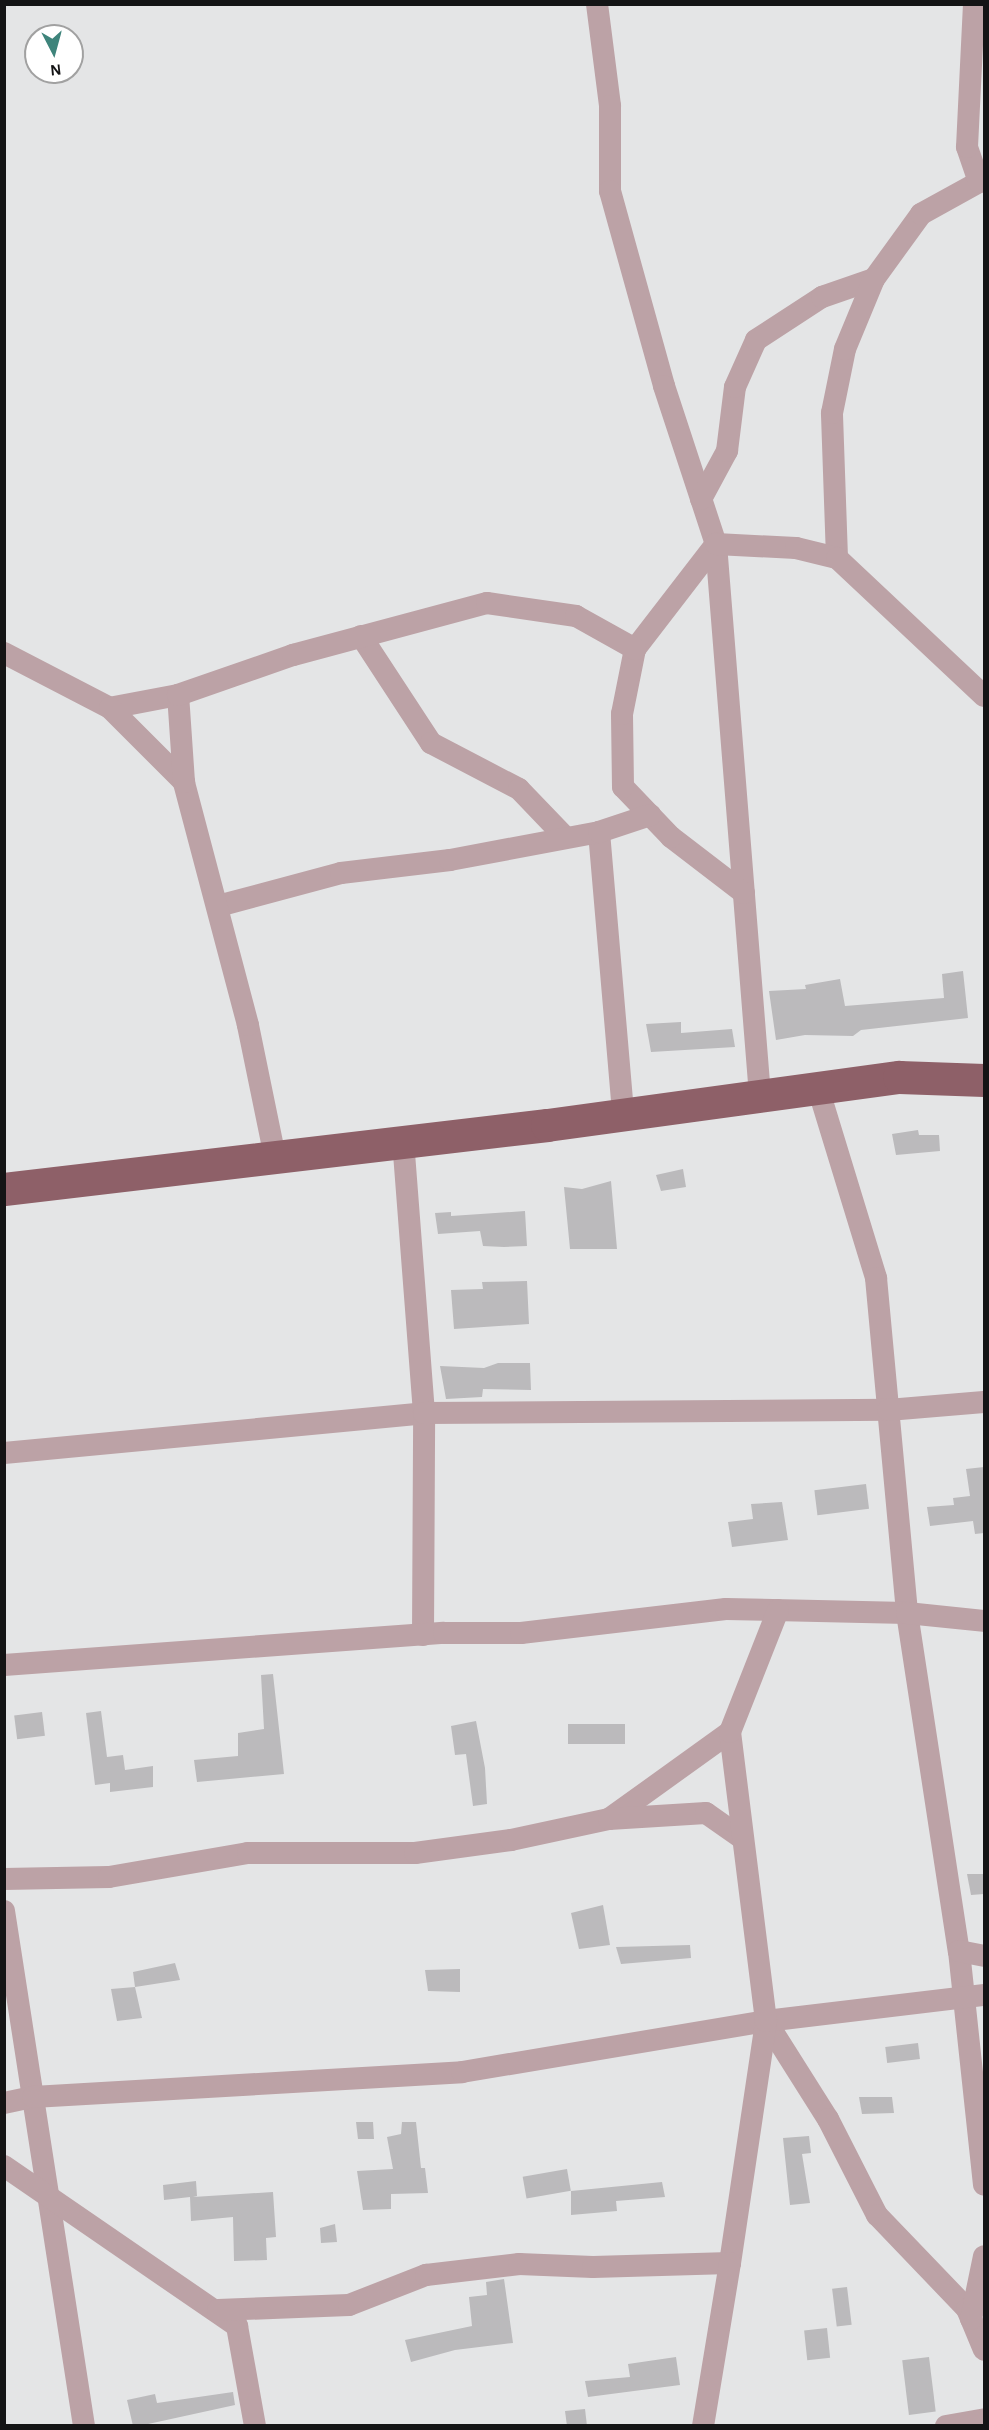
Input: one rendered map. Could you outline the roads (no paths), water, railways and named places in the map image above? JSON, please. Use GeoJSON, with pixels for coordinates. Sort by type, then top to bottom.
{"type":"FeatureCollection","features":[{"type":"Feature","properties":{"kind":"highway"},"geometry":{"type":"LineString","coordinates":[[4,1189],[404,1142],[899,1077],[984,1080]]}},
{"type":"Feature","properties":{"kind":"street"},"geometry":{"type":"LineString","coordinates":[[597,4],[610,106],[610,191],[664,386],[716,544],[760,1096]]}},
{"type":"Feature","properties":{"kind":"street"},"geometry":{"type":"LineString","coordinates":[[837,558],[832,413],[845,349],[874,279],[921,214],[979,182],[967,147],[972,11]]}},
{"type":"Feature","properties":{"kind":"street"},"geometry":{"type":"LineString","coordinates":[[701,499],[727,451],[735,387],[756,340],[822,297],[874,279]]}},
{"type":"Feature","properties":{"kind":"street"},"geometry":{"type":"LineString","coordinates":[[716,544],[796,548],[837,558],[984,696]]}},
{"type":"Feature","properties":{"kind":"street"},"geometry":{"type":"LineString","coordinates":[[716,544],[635,649],[622,714],[623,787],[671,837],[744,893]]}},
{"type":"Feature","properties":{"kind":"street"},"geometry":{"type":"LineString","coordinates":[[110,708],[178,696],[362,636],[488,603],[576,616],[635,649]]}},
{"type":"Feature","properties":{"kind":"street"},"geometry":{"type":"LineString","coordinates":[[362,636],[431,743],[519,789],[565,837]]}},
{"type":"Feature","properties":{"kind":"street"},"geometry":{"type":"LineString","coordinates":[[4,653],[110,708],[184,782]]}},
{"type":"Feature","properties":{"kind":"street"},"geometry":{"type":"LineString","coordinates":[[178,696],[184,782],[218,906],[275,1157]]}},
{"type":"Feature","properties":{"kind":"street"},"geometry":{"type":"LineString","coordinates":[[218,906],[341,873],[450,860],[599,832],[650,815]]}},
{"type":"Feature","properties":{"kind":"street"},"geometry":{"type":"LineString","coordinates":[[599,832],[623,1114]]}},
{"type":"Feature","properties":{"kind":"street"},"geometry":{"type":"LineString","coordinates":[[818,1088],[876,1278],[907,1613],[959,1951],[975,1997],[984,2185]]}},
{"type":"Feature","properties":{"kind":"street"},"geometry":{"type":"LineString","coordinates":[[404,1142],[424,1413],[423,1635]]}},
{"type":"Feature","properties":{"kind":"street"},"geometry":{"type":"LineString","coordinates":[[4,1453],[424,1413],[888,1410],[984,1402]]}},
{"type":"Feature","properties":{"kind":"street"},"geometry":{"type":"LineString","coordinates":[[4,1665],[423,1635],[521,1633],[726,1609],[907,1613],[984,1621]]}},
{"type":"Feature","properties":{"kind":"street"},"geometry":{"type":"LineString","coordinates":[[703,2426],[766,2021],[730,1732],[778,1610]]}},
{"type":"Feature","properties":{"kind":"street"},"geometry":{"type":"LineString","coordinates":[[609,1819],[730,1732]]}},
{"type":"Feature","properties":{"kind":"street"},"geometry":{"type":"LineString","coordinates":[[4,1879],[109,1877],[248,1853],[415,1853],[511,1840],[609,1819],[706,1813],[743,1839]]}},
{"type":"Feature","properties":{"kind":"street"},"geometry":{"type":"LineString","coordinates":[[4,1911],[84,2426]]}},
{"type":"Feature","properties":{"kind":"street"},"geometry":{"type":"LineString","coordinates":[[959,1951],[984,1956]]}},
{"type":"Feature","properties":{"kind":"street"},"geometry":{"type":"LineString","coordinates":[[4,2103],[33,2097],[462,2072],[766,2021],[975,1997]]}},
{"type":"Feature","properties":{"kind":"street"},"geometry":{"type":"LineString","coordinates":[[766,2021],[828,2119],[877,2214],[967,2308],[984,2350]]}},
{"type":"Feature","properties":{"kind":"street"},"geometry":{"type":"LineString","coordinates":[[4,2166],[49,2199],[218,2310],[237,2326],[255,2426]]}},
{"type":"Feature","properties":{"kind":"street"},"geometry":{"type":"LineString","coordinates":[[971,2319],[984,2256]]}},
{"type":"Feature","properties":{"kind":"street"},"geometry":{"type":"LineString","coordinates":[[218,2310],[349,2305],[426,2274],[519,2264],[593,2267],[730,2263]]}},
{"type":"Feature","properties":{"kind":"street"},"geometry":{"type":"LineString","coordinates":[[946,2426],[984,2419]]}}]}
